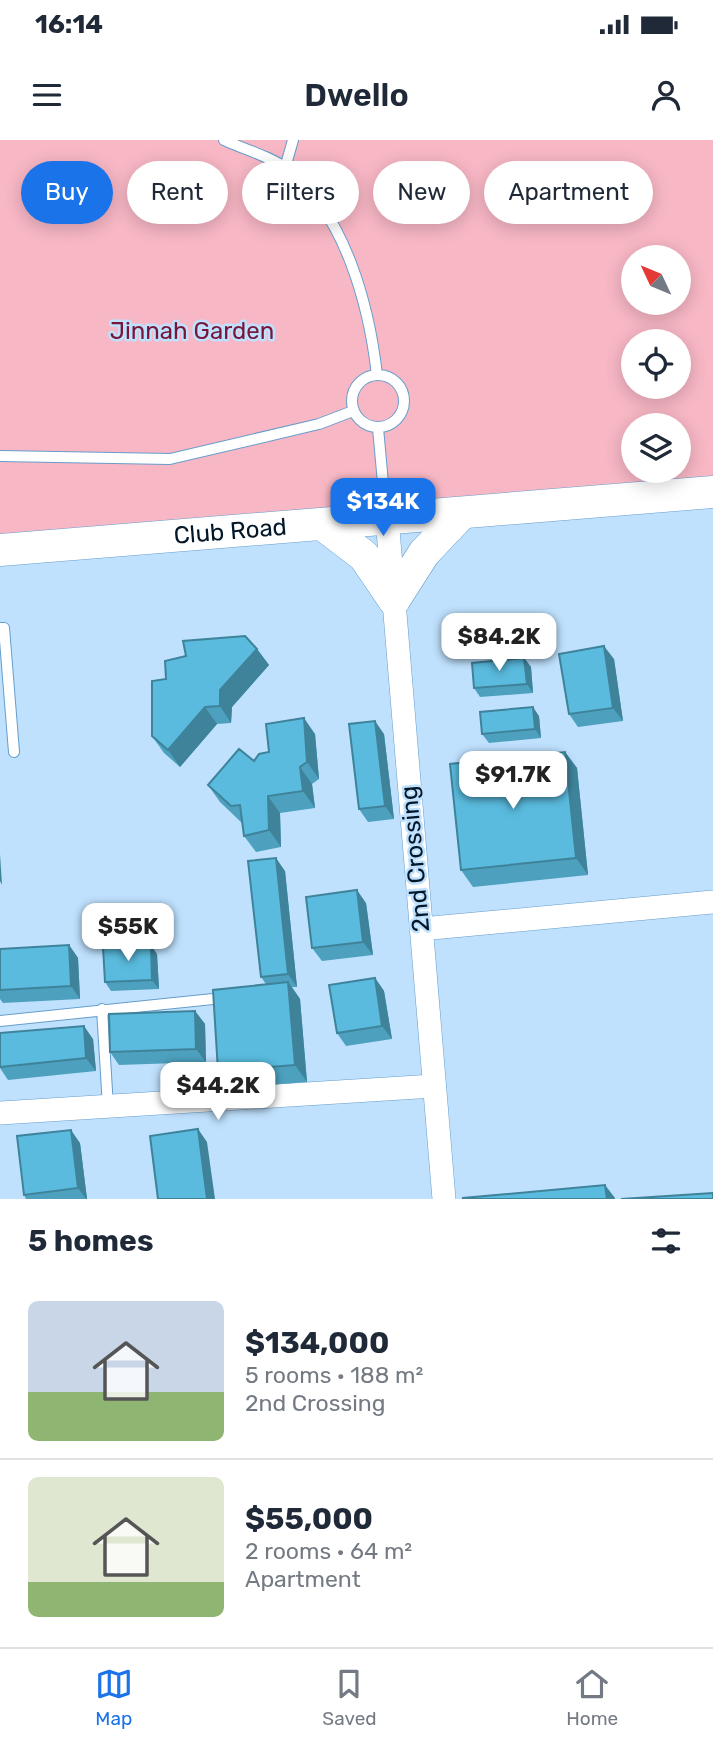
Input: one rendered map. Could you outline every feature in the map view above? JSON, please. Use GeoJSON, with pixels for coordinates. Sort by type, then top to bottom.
{"type":"FeatureCollection","features":[{"type":"Feature","properties":{"kind":"main road","name":"Club Road"},"geometry":{"type":"LineString","coordinates":[[0,550],[713,492]]}},
{"type":"Feature","properties":{"kind":"main road"},"geometry":{"type":"LineString","coordinates":[[322,524],[364,556],[381,577],[394,600],[424,553],[461,513]]}},
{"type":"Feature","properties":{"kind":"street","name":"2nd Crossing"},"geometry":{"type":"LineString","coordinates":[[387,518],[444,1199]]}},
{"type":"Feature","properties":{"kind":"street"},"geometry":{"type":"LineString","coordinates":[[421,929],[713,902]]}},
{"type":"Feature","properties":{"kind":"street"},"geometry":{"type":"LineString","coordinates":[[0,1113],[433,1086]]}},
{"type":"Feature","properties":{"kind":"lane"},"geometry":{"type":"LineString","coordinates":[[224,140],[270,161]]}},
{"type":"Feature","properties":{"kind":"lane"},"geometry":{"type":"LineString","coordinates":[[287,161],[293,140]]}},
{"type":"Feature","properties":{"kind":"lane"},"geometry":{"type":"LineString","coordinates":[[333,224],[371,325],[377,375]]}},
{"type":"Feature","properties":{"kind":"lane"},"geometry":{"type":"LineString","coordinates":[[377,375],[388,377],[398,384],[404,398],[402,412],[392,424],[378,428],[368,426],[353,411],[352,399],[356,387],[365,379],[377,375]]}},
{"type":"Feature","properties":{"kind":"lane"},"geometry":{"type":"LineString","coordinates":[[0,456],[170,459],[319,424],[353,411]]}},
{"type":"Feature","properties":{"kind":"lane"},"geometry":{"type":"LineString","coordinates":[[378,428],[387,518]]}},
{"type":"Feature","properties":{"kind":"lane"},"geometry":{"type":"LineString","coordinates":[[0,628],[4,628],[14,752]]}},
{"type":"Feature","properties":{"kind":"lane"},"geometry":{"type":"LineString","coordinates":[[0,1021],[213,999]]}},
{"type":"Feature","properties":{"kind":"lane"},"geometry":{"type":"LineString","coordinates":[[102,1009],[108,1107]]}},
{"type":"Feature","properties":{"kind":"green space","name":"Jinnah Garden"},"geometry":{"type":"Polygon","coordinates":[[[0,140],[713,140],[713,478],[691,480],[691,413],[621,413],[621,483],[656,483],[0,540],[0,140]]]}},
{"type":"Feature","properties":{"kind":"building"},"geometry":{"type":"Polygon","coordinates":[[[245,636],[257,649],[220,690],[220,706],[205,707],[168,750],[152,736],[152,681],[166,679],[165,661],[186,656],[183,641],[245,636]]]}},
{"type":"Feature","properties":{"kind":"building"},"geometry":{"type":"Polygon","coordinates":[[[604,646],[613,708],[569,714],[559,654],[604,646]]]}},
{"type":"Feature","properties":{"kind":"building"},"geometry":{"type":"Polygon","coordinates":[[[524,658],[527,684],[474,688],[472,663],[524,658]]]}},
{"type":"Feature","properties":{"kind":"building"},"geometry":{"type":"Polygon","coordinates":[[[533,707],[535,729],[482,734],[480,712],[533,707]]]}},
{"type":"Feature","properties":{"kind":"building"},"geometry":{"type":"Polygon","coordinates":[[[304,718],[307,762],[300,767],[303,791],[268,796],[269,830],[244,836],[240,805],[231,806],[208,785],[239,749],[254,761],[259,754],[269,752],[266,724],[304,718]]]}},
{"type":"Feature","properties":{"kind":"building"},"geometry":{"type":"Polygon","coordinates":[[[375,721],[385,806],[359,809],[349,724],[375,721]]]}},
{"type":"Feature","properties":{"kind":"building"},"geometry":{"type":"Polygon","coordinates":[[[565,752],[576,858],[461,870],[450,764],[565,752]]]}},
{"type":"Feature","properties":{"kind":"building"},"geometry":{"type":"Polygon","coordinates":[[[276,858],[288,974],[261,977],[248,861],[276,858]]]}},
{"type":"Feature","properties":{"kind":"building"},"geometry":{"type":"Polygon","coordinates":[[[357,890],[363,942],[312,948],[306,897],[357,890]]]}},
{"type":"Feature","properties":{"kind":"building"},"geometry":{"type":"Polygon","coordinates":[[[69,945],[71,986],[0,990],[0,949],[69,945]]]}},
{"type":"Feature","properties":{"kind":"building"},"geometry":{"type":"Polygon","coordinates":[[[151,945],[152,980],[105,982],[103,947],[151,945]]]}},
{"type":"Feature","properties":{"kind":"building"},"geometry":{"type":"Polygon","coordinates":[[[375,978],[382,1026],[337,1033],[329,985],[375,978]]]}},
{"type":"Feature","properties":{"kind":"building"},"geometry":{"type":"Polygon","coordinates":[[[288,982],[295,1065],[218,1071],[213,990],[288,982]]]}},
{"type":"Feature","properties":{"kind":"building"},"geometry":{"type":"Polygon","coordinates":[[[195,1011],[196,1049],[110,1052],[109,1014],[195,1011]]]}},
{"type":"Feature","properties":{"kind":"building"},"geometry":{"type":"Polygon","coordinates":[[[84,1026],[86,1058],[0,1067],[0,1033],[84,1026]]]}},
{"type":"Feature","properties":{"kind":"building"},"geometry":{"type":"Polygon","coordinates":[[[198,1129],[207,1199],[158,1199],[150,1136],[198,1129]]]}},
{"type":"Feature","properties":{"kind":"building"},"geometry":{"type":"Polygon","coordinates":[[[71,1130],[78,1188],[24,1195],[17,1136],[71,1130]]]}},
{"type":"Feature","properties":{"kind":"building"},"geometry":{"type":"Polygon","coordinates":[[[605,1185],[607,1199],[463,1199],[463,1198],[605,1185]]]}},
{"type":"Feature","properties":{"kind":"building"},"geometry":{"type":"Polygon","coordinates":[[[713,1193],[713,1199],[621,1199],[713,1193]]]}}]}
